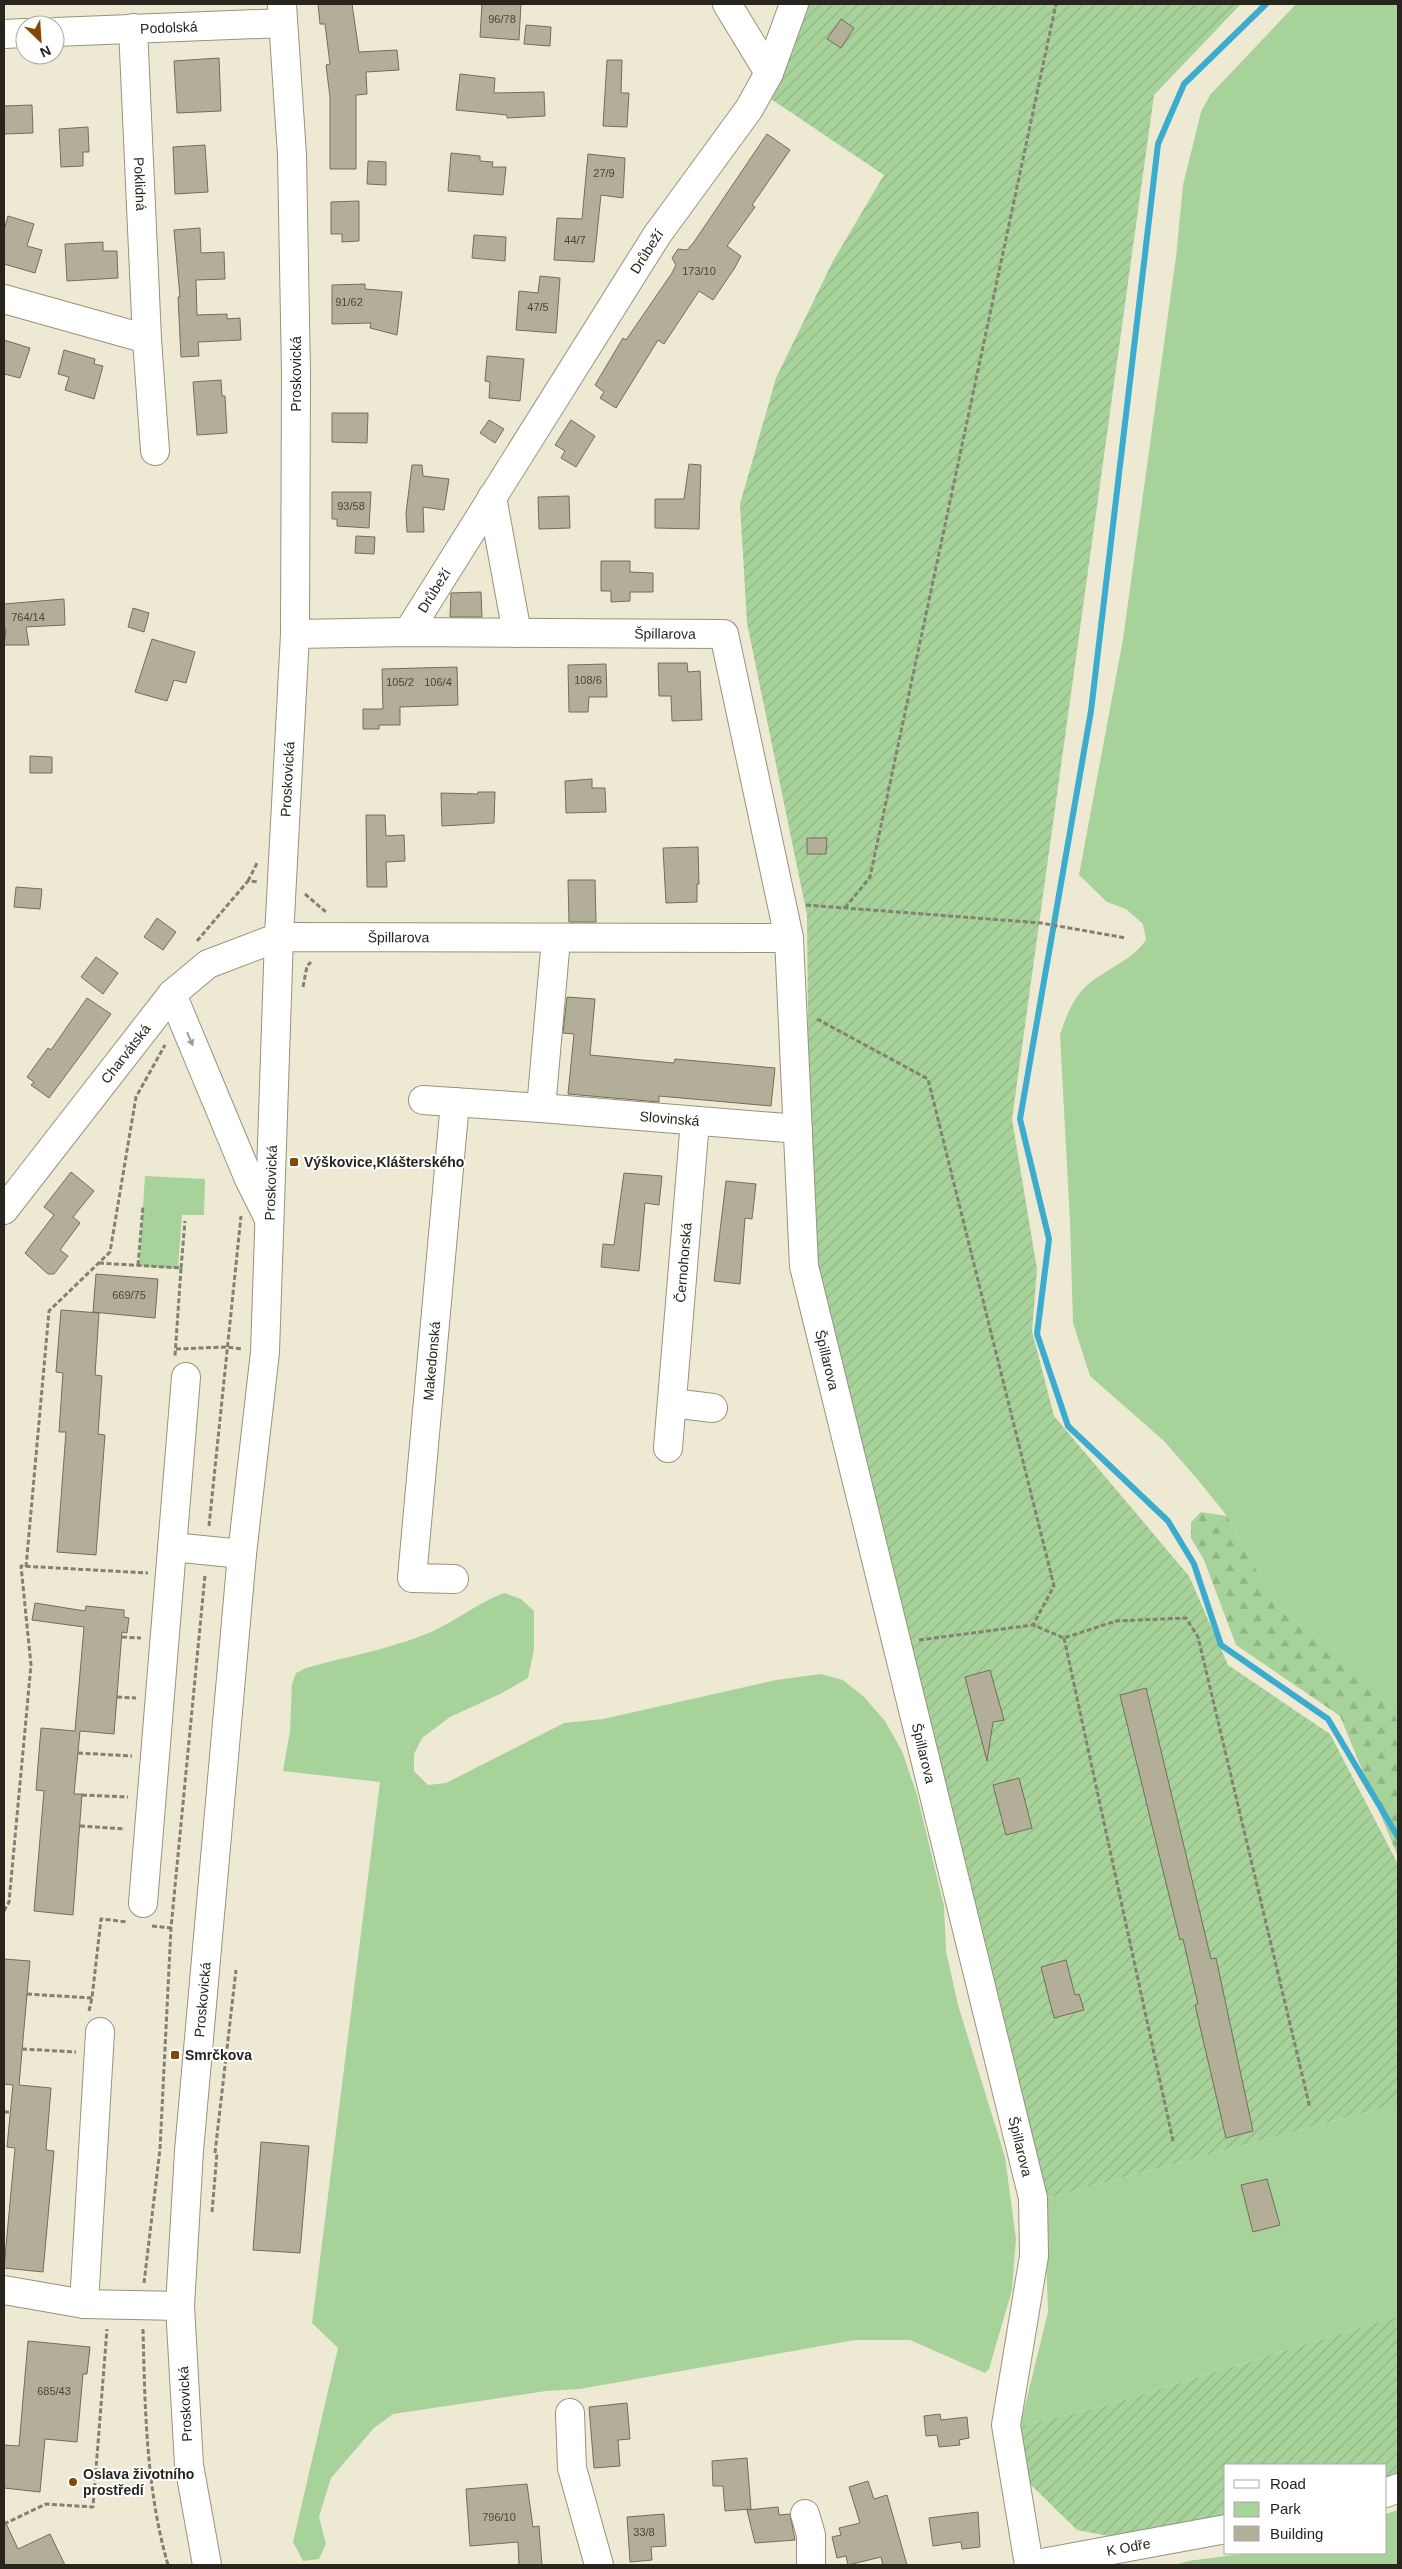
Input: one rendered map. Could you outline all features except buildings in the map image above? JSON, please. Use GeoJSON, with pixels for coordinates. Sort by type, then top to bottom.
{"type":"FeatureCollection","features":[{"type":"Feature","properties":{"kind":"street"},"geometry":{"type":"LineString","coordinates":[[728,4],[769,73]]}},
{"type":"Feature","properties":{"kind":"street","name":"Drůbeží"},"geometry":{"type":"LineString","coordinates":[[408,632],[657,235],[749,109],[769,73],[794,4]]}},
{"type":"Feature","properties":{"kind":"street","name":"Podolská"},"geometry":{"type":"LineString","coordinates":[[65,31],[133,28],[282,14]]}},
{"type":"Feature","properties":{"kind":"street","name":"Proskovická"},"geometry":{"type":"LineString","coordinates":[[208,2565],[189,2465],[180,2306],[189,2151],[242,1554],[265,1352],[279,937],[295,634],[296,374],[292,155],[282,14]]}},
{"type":"Feature","properties":{"kind":"street","name":"Poklidná"},"geometry":{"type":"LineString","coordinates":[[133,28],[147,339],[155,451]]}},
{"type":"Feature","properties":{"kind":"street"},"geometry":{"type":"LineString","coordinates":[[4,299],[147,339]]}},
{"type":"Feature","properties":{"kind":"street"},"geometry":{"type":"LineString","coordinates":[[492,497],[517,633]]}},
{"type":"Feature","properties":{"kind":"street","name":"Špillarova"},"geometry":{"type":"LineString","coordinates":[[295,634],[408,632],[724,634],[789,938],[804,1266],[1033,2198],[1034,2256],[1006,2425],[1030,2565]]}},
{"type":"Feature","properties":{"kind":"street","name":"Špillarova"},"geometry":{"type":"LineString","coordinates":[[279,937],[789,938]]}},
{"type":"Feature","properties":{"kind":"street","name":"Charvátská"},"geometry":{"type":"LineString","coordinates":[[4,1210],[172,994],[208,964],[279,937]]}},
{"type":"Feature","properties":{"kind":"street"},"geometry":{"type":"LineString","coordinates":[[541,1108],[556,938]]}},
{"type":"Feature","properties":{"kind":"street"},"geometry":{"type":"LineString","coordinates":[[172,994],[249,1179],[270,1221]]}},
{"type":"Feature","properties":{"kind":"street","name":"Slovinská"},"geometry":{"type":"LineString","coordinates":[[423,1100],[798,1129]]}},
{"type":"Feature","properties":{"kind":"street","name":"Makedonská"},"geometry":{"type":"LineString","coordinates":[[454,1579],[412,1578],[455,1102]]}},
{"type":"Feature","properties":{"kind":"street","name":"Černohorská"},"geometry":{"type":"LineString","coordinates":[[668,1448],[695,1121]]}},
{"type":"Feature","properties":{"kind":"street"},"geometry":{"type":"LineString","coordinates":[[140,1914],[172,1547],[181,1366]]}},
{"type":"Feature","properties":{"kind":"street"},"geometry":{"type":"LineString","coordinates":[[672,1403],[713,1408]]}},
{"type":"Feature","properties":{"kind":"street"},"geometry":{"type":"LineString","coordinates":[[172,1547],[242,1554]]}},
{"type":"Feature","properties":{"kind":"street"},"geometry":{"type":"LineString","coordinates":[[94,2024],[96,2304]]}},
{"type":"Feature","properties":{"kind":"street"},"geometry":{"type":"LineString","coordinates":[[4,2290],[96,2304],[180,2306]]}},
{"type":"Feature","properties":{"kind":"street"},"geometry":{"type":"LineString","coordinates":[[570,2413],[572,2468],[599,2565]]}},
{"type":"Feature","properties":{"kind":"street"},"geometry":{"type":"LineString","coordinates":[[805,2514],[811,2535],[811,2565]]}},
{"type":"Feature","properties":{"kind":"street","name":"K Odře"},"geometry":{"type":"LineString","coordinates":[[1030,2565],[1224,2529]]}},
{"type":"Feature","properties":{"kind":"path"},"geometry":{"type":"LineString","coordinates":[[845,908],[870,877],[1056,4]]}},
{"type":"Feature","properties":{"kind":"path"},"geometry":{"type":"LineString","coordinates":[[190,949],[248,880],[282,882],[301,890],[347,932],[346,938]]}},
{"type":"Feature","properties":{"kind":"path"},"geometry":{"type":"LineString","coordinates":[[782,903],[1041,923],[1126,938]]}},
{"type":"Feature","properties":{"kind":"path"},"geometry":{"type":"LineString","coordinates":[[303,991],[307,966],[314,958]]}},
{"type":"Feature","properties":{"kind":"path"},"geometry":{"type":"LineString","coordinates":[[792,1006],[928,1079],[1054,1586],[1033,1625]]}},
{"type":"Feature","properties":{"kind":"path"},"geometry":{"type":"LineString","coordinates":[[145,1028],[166,1045],[170,1054]]}},
{"type":"Feature","properties":{"kind":"path"},"geometry":{"type":"LineString","coordinates":[[26,1567],[50,1310],[110,1252],[136,1097],[166,1045]]}},
{"type":"Feature","properties":{"kind":"path"},"geometry":{"type":"LineString","coordinates":[[138,1265],[143,1206]]}},
{"type":"Feature","properties":{"kind":"path"},"geometry":{"type":"LineString","coordinates":[[168,2565],[160,2538],[145,2430],[144,2278],[160,2149],[171,1928],[226,1347],[242,1207]]}},
{"type":"Feature","properties":{"kind":"path"},"geometry":{"type":"LineString","coordinates":[[181,1366],[176,1349],[185,1221]]}},
{"type":"Feature","properties":{"kind":"path"},"geometry":{"type":"LineString","coordinates":[[98,1263],[181,1268]]}},
{"type":"Feature","properties":{"kind":"path"},"geometry":{"type":"LineString","coordinates":[[176,1349],[226,1347]]}},
{"type":"Feature","properties":{"kind":"path"},"geometry":{"type":"LineString","coordinates":[[4,1912],[9,1902],[31,1665],[21,1566],[151,1573]]}},
{"type":"Feature","properties":{"kind":"path"},"geometry":{"type":"LineString","coordinates":[[896,1644],[1033,1625],[1064,1638],[1116,1621],[1186,1618],[1198,1637],[1310,2108]]}},
{"type":"Feature","properties":{"kind":"path"},"geometry":{"type":"LineString","coordinates":[[1064,1638],[1173,2141]]}},
{"type":"Feature","properties":{"kind":"path"},"geometry":{"type":"LineString","coordinates":[[78,1753],[135,1756]]}},
{"type":"Feature","properties":{"kind":"path"},"geometry":{"type":"LineString","coordinates":[[82,1794],[131,1798]]}},
{"type":"Feature","properties":{"kind":"path"},"geometry":{"type":"LineString","coordinates":[[80,1826],[128,1830]]}},
{"type":"Feature","properties":{"kind":"path"},"geometry":{"type":"LineString","coordinates":[[94,2024],[92,1998],[101,1919],[130,1923],[140,1914],[171,1928]]}},
{"type":"Feature","properties":{"kind":"path"},"geometry":{"type":"LineString","coordinates":[[27,1994],[92,1998]]}},
{"type":"Feature","properties":{"kind":"path"},"geometry":{"type":"LineString","coordinates":[[22,2049],[78,2052]]}},
{"type":"Feature","properties":{"kind":"path"},"geometry":{"type":"LineString","coordinates":[[4,2112],[10,2112]]}},
{"type":"Feature","properties":{"kind":"path"},"geometry":{"type":"LineString","coordinates":[[211,2219],[217,2153]]}},
{"type":"Feature","properties":{"kind":"path"},"geometry":{"type":"LineString","coordinates":[[4,2524],[46,2504],[92,2507],[96,2304]]}},
{"type":"Feature","properties":{"kind":"green space"},"geometry":{"type":"Polygon","coordinates":[[[806,4],[1241,4],[1154,95],[1012,1119],[1037,1269],[1032,1331],[1054,1416],[1189,1576],[1228,1665],[1330,1734],[1398,1864],[1398,2104],[1044,2199],[810,1250],[807,915],[747,623],[740,504],[776,378],[833,261],[884,175],[768,97],[806,4]]]}},
{"type":"Feature","properties":{"kind":"green space"},"geometry":{"type":"Polygon","coordinates":[[[1296,4],[1398,4],[1398,1722],[1386,1698],[1365,1673],[1277,1607],[1227,1516],[1198,1480],[1164,1441],[1090,1376],[1073,1323],[1070,1222],[1060,1035],[1071,1006],[1085,987],[1134,953],[1146,940],[1143,924],[1126,909],[1107,902],[1079,875],[1123,639],[1176,257],[1183,185],[1201,112],[1210,95],[1296,4]]]}},
{"type":"Feature","properties":{"kind":"green space"},"geometry":{"type":"Polygon","coordinates":[[[145,1176],[205,1179],[204,1215],[182,1215],[178,1269],[139,1266],[145,1176]]]}},
{"type":"Feature","properties":{"kind":"green space"},"geometry":{"type":"Polygon","coordinates":[[[1201,1512],[1227,1516],[1277,1607],[1365,1673],[1386,1698],[1398,1722],[1398,1857],[1340,1716],[1236,1645],[1204,1560],[1191,1538],[1191,1522],[1201,1512]]]}},
{"type":"Feature","properties":{"kind":"green space"},"geometry":{"type":"Polygon","coordinates":[[[504,1593],[521,1599],[534,1611],[534,1650],[528,1678],[500,1694],[450,1717],[422,1738],[414,1754],[414,1771],[428,1785],[446,1783],[564,1723],[603,1719],[776,1680],[821,1674],[843,1680],[864,1697],[885,1721],[902,1751],[917,1795],[944,1906],[946,1951],[958,2005],[1005,2157],[1016,2239],[1012,2290],[989,2369],[985,2373],[910,2340],[855,2340],[580,2389],[546,2391],[393,2414],[374,2428],[331,2478],[319,2517],[326,2544],[319,2559],[303,2561],[293,2542],[338,2348],[312,2323],[380,1782],[283,1771],[290,1731],[292,1684],[296,1673],[306,1668],[421,1636],[504,1593]]]}},
{"type":"Feature","properties":{"kind":"green space"},"geometry":{"type":"Polygon","coordinates":[[[1398,2104],[1398,2316],[1100,2407],[1020,2426],[1048,2312],[1044,2199],[1398,2104]]]}},
{"type":"Feature","properties":{"kind":"green space"},"geometry":{"type":"Polygon","coordinates":[[[1398,2316],[1398,2472],[1387,2478],[1387,2464],[1224,2464],[1224,2514],[1108,2536],[1077,2530],[1027,2481],[1020,2426],[1100,2407],[1398,2316]]]}},
{"type":"Feature","properties":{"kind":"green space"},"geometry":{"type":"Polygon","coordinates":[[[1398,2510],[1398,2565],[1175,2565],[1188,2561],[1241,2554],[1387,2554],[1387,2514],[1398,2510]]]}},
{"type":"Feature","properties":{"kind":"waterway"},"geometry":{"type":"LineString","coordinates":[[1266,4],[1184,84],[1158,144],[1091,711],[1020,1119],[1049,1239],[1037,1334],[1068,1426],[1168,1521],[1194,1564],[1221,1645],[1328,1719],[1398,1837]]}},
{"type":"Feature","properties":{"kind":"place","name":"Výškovice,Klášterského"},"geometry":{"type":"Point","coordinates":[294,1162]}},
{"type":"Feature","properties":{"kind":"place","name":"Smrčkova"},"geometry":{"type":"Point","coordinates":[175,2055]}},
{"type":"Feature","properties":{"kind":"place","name":"Oslava životního prostředí"},"geometry":{"type":"Point","coordinates":[73,2482]}}]}
